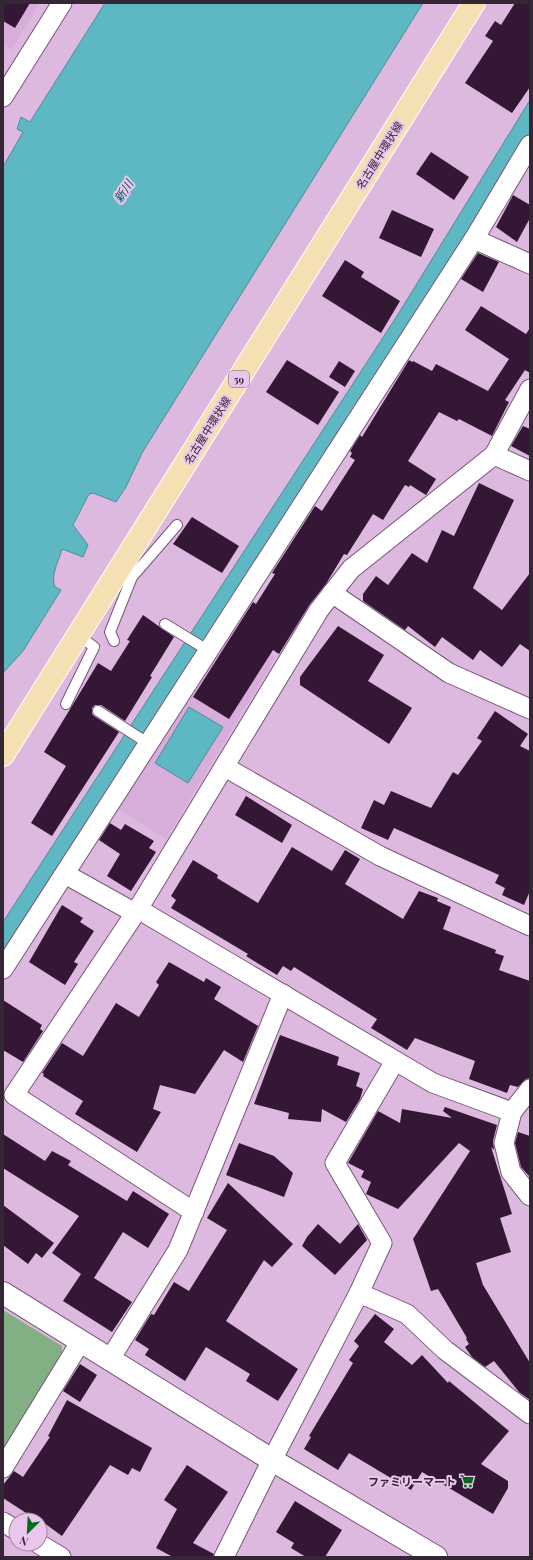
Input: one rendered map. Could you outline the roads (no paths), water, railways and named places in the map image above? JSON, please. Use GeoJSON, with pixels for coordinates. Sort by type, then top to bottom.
{"type":"FeatureCollection","features":[{"type":"Feature","properties":{"kind":"main road","name":"名古屋中環状線"},"geometry":{"type":"LineString","coordinates":[[3,755],[78,635],[126,573],[474,3]]}},
{"type":"Feature","properties":{"kind":"street"},"geometry":{"type":"LineString","coordinates":[[3,97],[11,73],[62,3]]}},
{"type":"Feature","properties":{"kind":"street"},"geometry":{"type":"LineString","coordinates":[[3,969],[65,874],[147,742],[474,239],[530,145]]}},
{"type":"Feature","properties":{"kind":"street"},"geometry":{"type":"LineString","coordinates":[[474,239],[530,264]]}},
{"type":"Feature","properties":{"kind":"street"},"geometry":{"type":"LineString","coordinates":[[194,1212],[14,1095],[136,911],[225,767],[319,610],[351,569],[494,455],[530,389]]}},
{"type":"Feature","properties":{"kind":"street"},"geometry":{"type":"LineString","coordinates":[[494,455],[530,471]]}},
{"type":"Feature","properties":{"kind":"street"},"geometry":{"type":"LineString","coordinates":[[332,593],[449,673],[530,709]]}},
{"type":"Feature","properties":{"kind":"street"},"geometry":{"type":"LineString","coordinates":[[225,767],[380,856],[530,926]]}},
{"type":"Feature","properties":{"kind":"street"},"geometry":{"type":"LineString","coordinates":[[65,874],[136,911],[283,994],[433,1083],[512,1112]]}},
{"type":"Feature","properties":{"kind":"street"},"geometry":{"type":"LineString","coordinates":[[110,1359],[178,1250],[283,994]]}},
{"type":"Feature","properties":{"kind":"street"},"geometry":{"type":"LineString","coordinates":[[224,1557],[272,1460],[359,1293],[382,1243],[335,1163],[395,1061]]}},
{"type":"Feature","properties":{"kind":"street"},"geometry":{"type":"LineString","coordinates":[[530,1089],[512,1112],[504,1143],[511,1172],[530,1196]]}},
{"type":"Feature","properties":{"kind":"street"},"geometry":{"type":"LineString","coordinates":[[3,1293],[272,1460],[436,1557]]}},
{"type":"Feature","properties":{"kind":"street"},"geometry":{"type":"LineString","coordinates":[[359,1293],[407,1314],[445,1350],[530,1414]]}},
{"type":"Feature","properties":{"kind":"street"},"geometry":{"type":"LineString","coordinates":[[3,1468],[81,1341]]}},
{"type":"Feature","properties":{"kind":"street"},"geometry":{"type":"LineString","coordinates":[[48,1549],[61,1557]]}},
{"type":"Feature","properties":{"kind":"lane"},"geometry":{"type":"LineString","coordinates":[[114,641],[110,632],[126,573],[177,525]]}},
{"type":"Feature","properties":{"kind":"lane"},"geometry":{"type":"LineString","coordinates":[[165,624],[207,650]]}},
{"type":"Feature","properties":{"kind":"lane"},"geometry":{"type":"LineString","coordinates":[[66,704],[94,647],[78,635]]}},
{"type":"Feature","properties":{"kind":"lane"},"geometry":{"type":"LineString","coordinates":[[98,711],[147,742]]}},
{"type":"Feature","properties":{"kind":"water","name":"新川"},"geometry":{"type":"Polygon","coordinates":[[[105,3],[423,3],[142,453],[126,487],[116,502],[93,493],[89,494],[73,525],[88,545],[83,557],[62,549],[54,578],[55,587],[61,590],[23,651],[3,673],[3,167],[23,132],[17,129],[21,117],[30,122],[105,3]]]}},
{"type":"Feature","properties":{"kind":"water"},"geometry":{"type":"Polygon","coordinates":[[[530,100],[530,133],[267,549],[3,958],[3,922],[397,316],[530,100]]]}},
{"type":"Feature","properties":{"kind":"water"},"geometry":{"type":"Polygon","coordinates":[[[189,707],[223,727],[188,783],[155,763],[189,707]]]}},
{"type":"Feature","properties":{"kind":"place","name":"ファミリーマート"},"geometry":{"type":"Point","coordinates":[467,1481]}}]}
